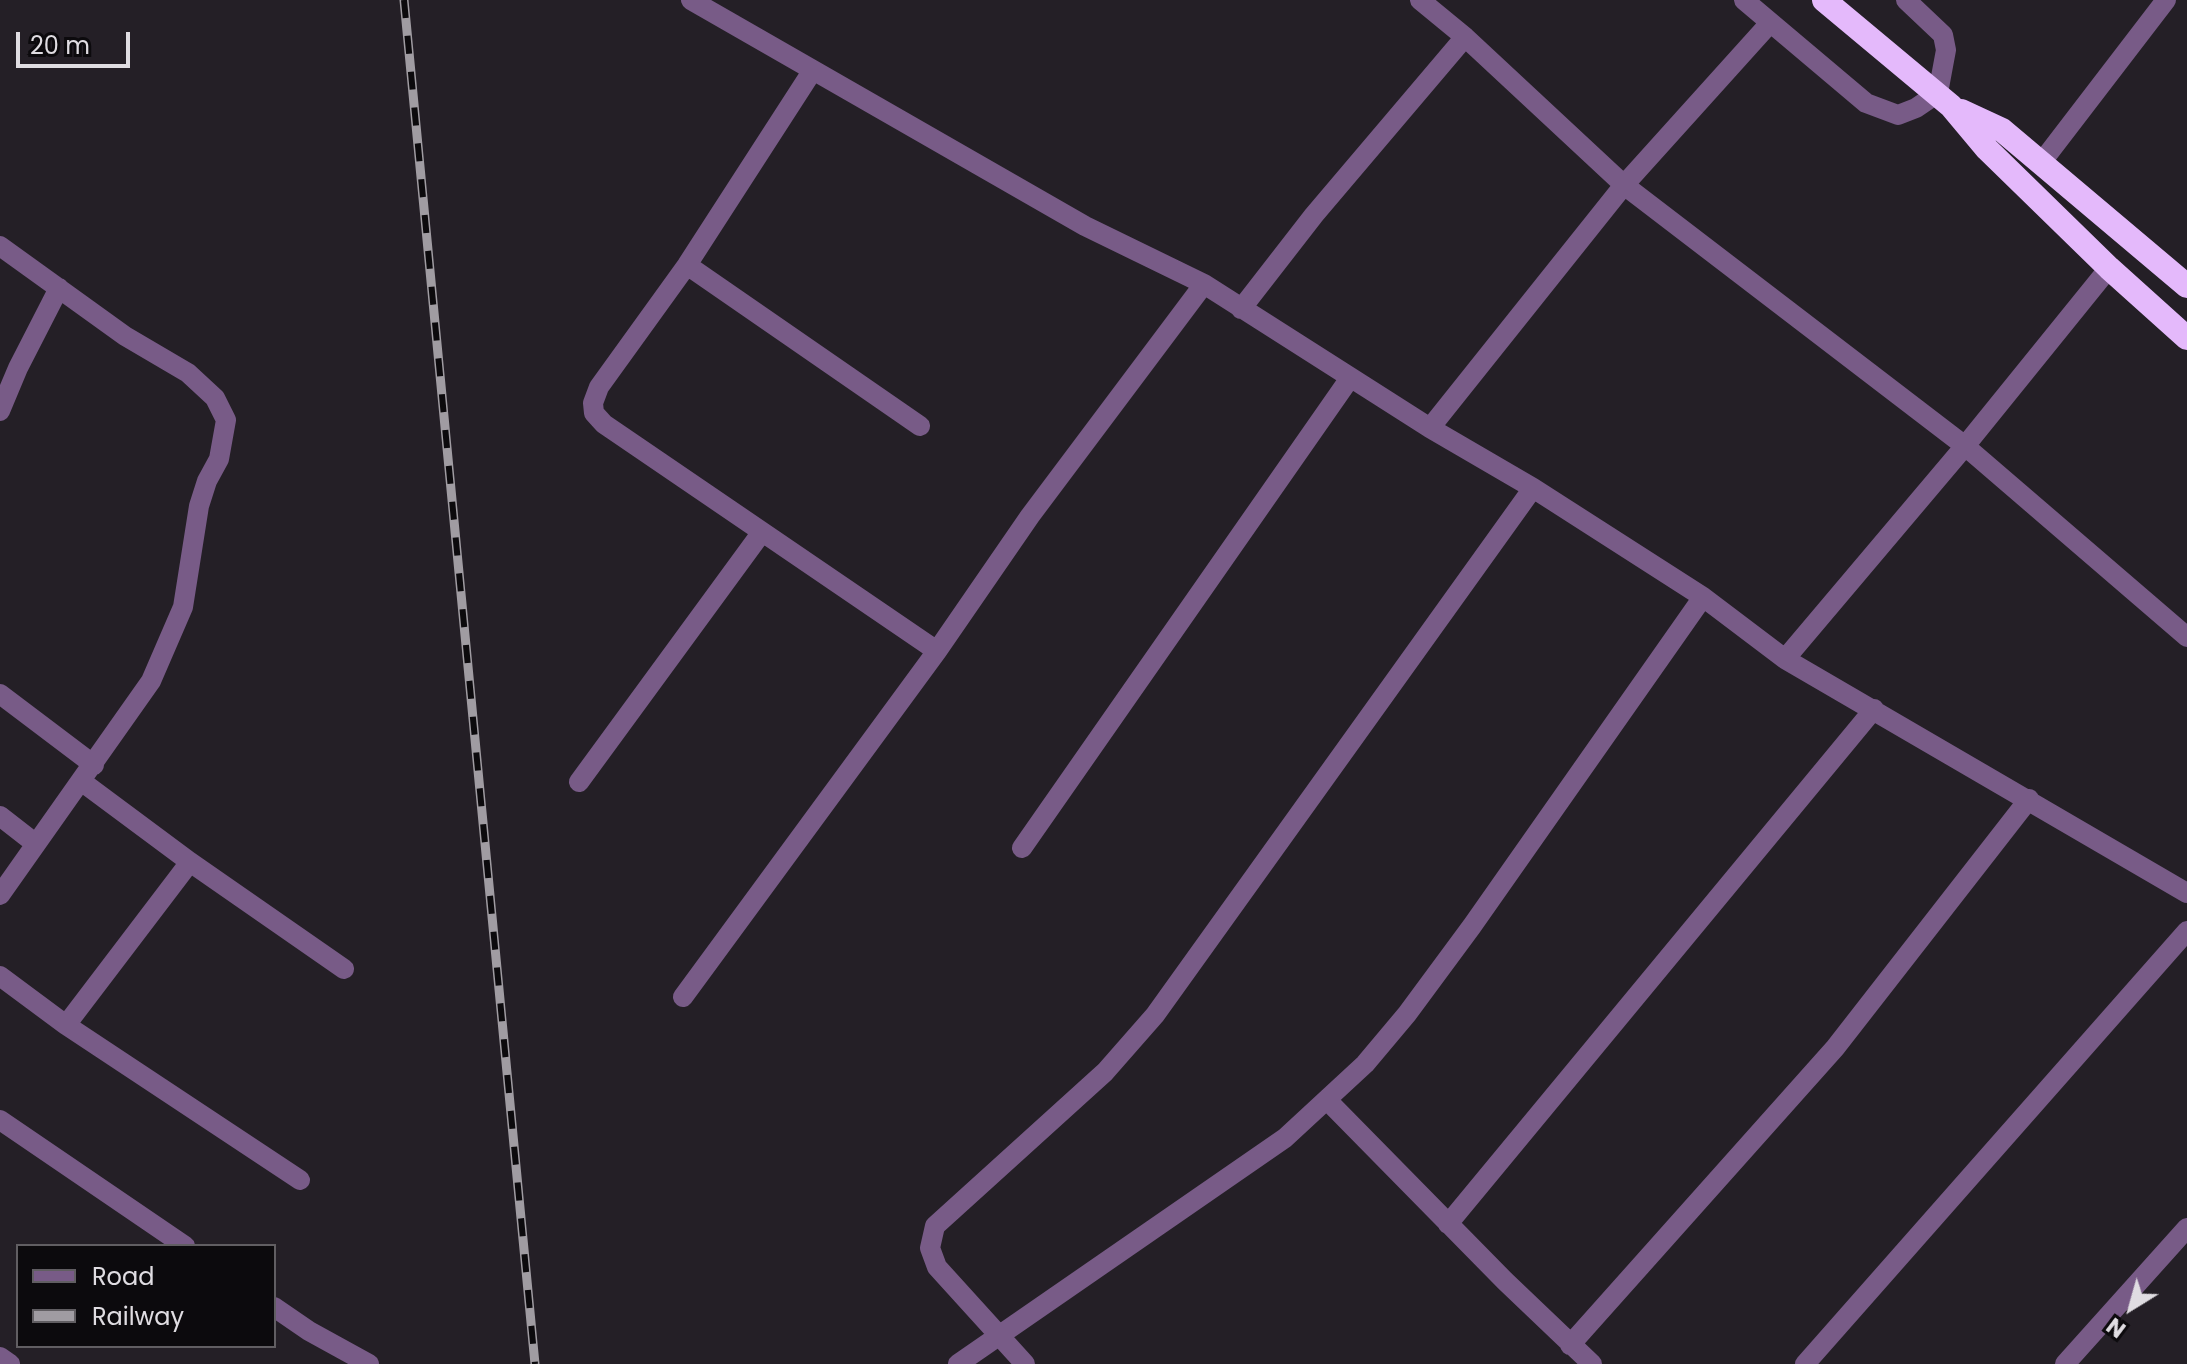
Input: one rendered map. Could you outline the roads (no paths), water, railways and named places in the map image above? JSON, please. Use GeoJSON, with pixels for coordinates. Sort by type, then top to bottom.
{"type":"FeatureCollection","features":[{"type":"Feature","properties":{"kind":"highway"},"geometry":{"type":"LineString","coordinates":[[1824,0],[1944,100],[1987,149],[2109,268],[2187,338]]}},
{"type":"Feature","properties":{"kind":"highway"},"geometry":{"type":"LineString","coordinates":[[1944,100],[2002,130],[2186,282]]}},
{"type":"Feature","properties":{"kind":"street"},"geometry":{"type":"LineString","coordinates":[[691,0],[1085,226],[1204,284],[1703,597],[1785,659],[2187,893]]}},
{"type":"Feature","properties":{"kind":"street"},"geometry":{"type":"LineString","coordinates":[[1420,0],[1465,37],[1624,185],[1965,446],[2187,637]]}},
{"type":"Feature","properties":{"kind":"street"},"geometry":{"type":"LineString","coordinates":[[1744,0],[1866,103],[1898,115],[1944,100],[1946,50],[1943,35],[1906,0]]}},
{"type":"Feature","properties":{"kind":"street"},"geometry":{"type":"LineString","coordinates":[[2041,163],[2166,0]]}},
{"type":"Feature","properties":{"kind":"street"},"geometry":{"type":"LineString","coordinates":[[1430,428],[1624,185],[1770,23]]}},
{"type":"Feature","properties":{"kind":"street"},"geometry":{"type":"LineString","coordinates":[[1241,309],[1314,215],[1465,37]]}},
{"type":"Feature","properties":{"kind":"street"},"geometry":{"type":"LineString","coordinates":[[813,70],[687,265],[599,387],[593,403],[594,413],[604,424],[937,651]]}},
{"type":"Feature","properties":{"kind":"street"},"geometry":{"type":"LineString","coordinates":[[0,246],[125,336],[188,373],[215,398],[226,420],[219,459],[207,481],[199,506],[183,607],[151,681],[0,895]]}},
{"type":"Feature","properties":{"kind":"street"},"geometry":{"type":"LineString","coordinates":[[687,265],[920,426]]}},
{"type":"Feature","properties":{"kind":"street"},"geometry":{"type":"LineString","coordinates":[[1785,659],[1965,446],[2109,268]]}},
{"type":"Feature","properties":{"kind":"street"},"geometry":{"type":"LineString","coordinates":[[683,997],[937,651],[1030,516],[1204,284]]}},
{"type":"Feature","properties":{"kind":"street"},"geometry":{"type":"LineString","coordinates":[[0,411],[59,288]]}},
{"type":"Feature","properties":{"kind":"street"},"geometry":{"type":"LineString","coordinates":[[1022,848],[1350,378]]}},
{"type":"Feature","properties":{"kind":"street"},"geometry":{"type":"LineString","coordinates":[[1025,1364],[937,1267],[930,1248],[935,1226],[1105,1072],[1155,1015],[1533,488]]}},
{"type":"Feature","properties":{"kind":"street"},"geometry":{"type":"LineString","coordinates":[[579,782],[762,532]]}},
{"type":"Feature","properties":{"kind":"street"},"geometry":{"type":"LineString","coordinates":[[958,1364],[1285,1138],[1365,1064],[1407,1014],[1481,914],[1703,597]]}},
{"type":"Feature","properties":{"kind":"street"},"geometry":{"type":"LineString","coordinates":[[0,694],[94,765]]}},
{"type":"Feature","properties":{"kind":"street"},"geometry":{"type":"LineString","coordinates":[[1448,1224],[1874,709]]}},
{"type":"Feature","properties":{"kind":"street"},"geometry":{"type":"LineString","coordinates":[[81,781],[190,862],[344,969]]}},
{"type":"Feature","properties":{"kind":"street"},"geometry":{"type":"LineString","coordinates":[[1570,1345],[1835,1048],[2029,799]]}},
{"type":"Feature","properties":{"kind":"street"},"geometry":{"type":"LineString","coordinates":[[0,816],[36,844]]}},
{"type":"Feature","properties":{"kind":"street"},"geometry":{"type":"LineString","coordinates":[[66,1025],[190,862]]}},
{"type":"Feature","properties":{"kind":"street"},"geometry":{"type":"LineString","coordinates":[[1805,1364],[2187,931]]}},
{"type":"Feature","properties":{"kind":"street"},"geometry":{"type":"LineString","coordinates":[[0,976],[66,1025],[300,1180]]}},
{"type":"Feature","properties":{"kind":"street"},"geometry":{"type":"LineString","coordinates":[[1327,1100],[1448,1224],[1592,1364]]}},
{"type":"Feature","properties":{"kind":"street"},"geometry":{"type":"LineString","coordinates":[[0,1120],[182,1244]]}},
{"type":"Feature","properties":{"kind":"street"},"geometry":{"type":"LineString","coordinates":[[2065,1364],[2187,1228]]}},
{"type":"Feature","properties":{"kind":"street"},"geometry":{"type":"LineString","coordinates":[[276,1308],[309,1331],[369,1364]]}},
{"type":"Feature","properties":{"kind":"street"},"geometry":{"type":"LineString","coordinates":[[0,1357],[10,1364]]}},
{"type":"Feature","properties":{"kind":"railway"},"geometry":{"type":"LineString","coordinates":[[404,0],[535,1364]]}}]}
